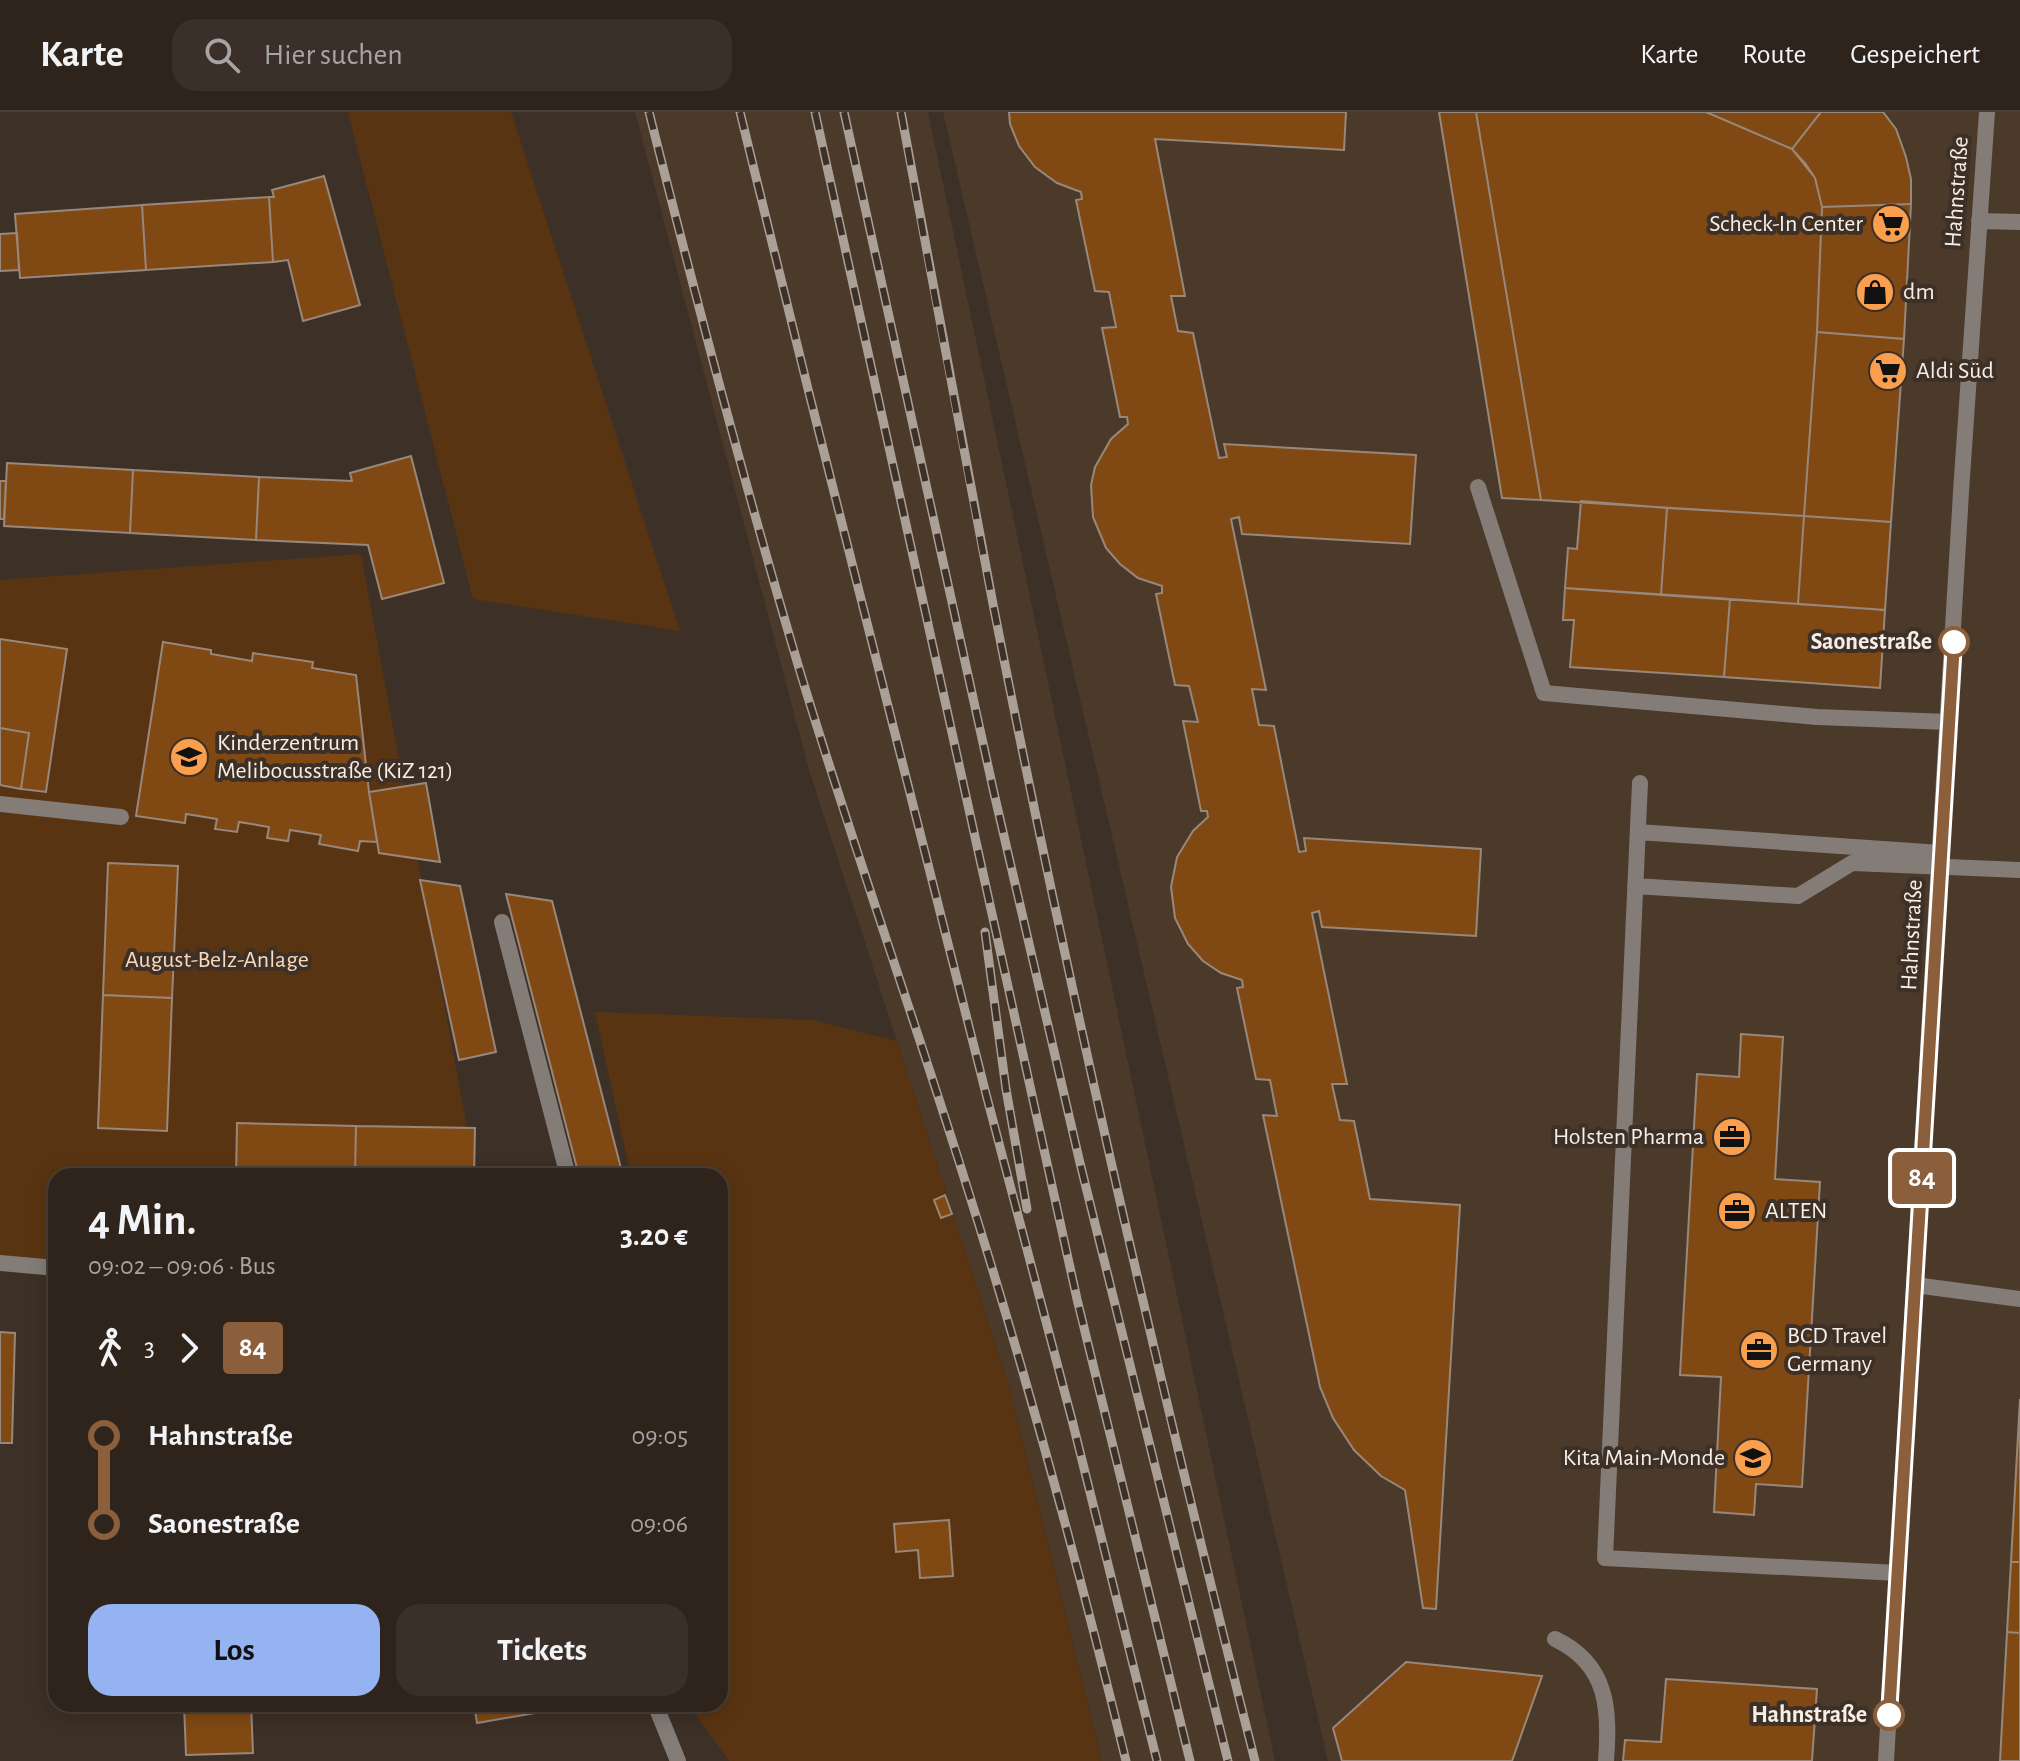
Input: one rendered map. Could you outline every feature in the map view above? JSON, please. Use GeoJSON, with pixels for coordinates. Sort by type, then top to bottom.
{"type":"FeatureCollection","features":[{"type":"Feature","properties":{"kind":"street","name":"Hahnstraße"},"geometry":{"type":"LineString","coordinates":[[1886,1761],[1987,112]]}},
{"type":"Feature","properties":{"kind":"street"},"geometry":{"type":"LineString","coordinates":[[1979,221],[2020,222]]}},
{"type":"Feature","properties":{"kind":"street"},"geometry":{"type":"LineString","coordinates":[[1478,487],[1544,693],[1817,717],[1949,722]]}},
{"type":"Feature","properties":{"kind":"street"},"geometry":{"type":"LineString","coordinates":[[1640,783],[1605,1558],[1898,1573]]}},
{"type":"Feature","properties":{"kind":"street"},"geometry":{"type":"LineString","coordinates":[[0,804],[121,817]]}},
{"type":"Feature","properties":{"kind":"street"},"geometry":{"type":"LineString","coordinates":[[1638,832],[1941,859],[2020,870]]}},
{"type":"Feature","properties":{"kind":"street"},"geometry":{"type":"LineString","coordinates":[[1635,886],[1798,896],[1852,863],[1941,859]]}},
{"type":"Feature","properties":{"kind":"street"},"geometry":{"type":"LineString","coordinates":[[502,922],[566,1168]]}},
{"type":"Feature","properties":{"kind":"street"},"geometry":{"type":"LineString","coordinates":[[0,1263],[48,1267]]}},
{"type":"Feature","properties":{"kind":"street"},"geometry":{"type":"LineString","coordinates":[[1915,1285],[2020,1299]]}},
{"type":"Feature","properties":{"kind":"street"},"geometry":{"type":"LineString","coordinates":[[1555,1639],[1570,1647],[1597,1674],[1609,1722],[1606,1761]]}},
{"type":"Feature","properties":{"kind":"street"},"geometry":{"type":"LineString","coordinates":[[658,1712],[678,1761]]}},
{"type":"Feature","properties":{"kind":"shaded area"},"geometry":{"type":"Polygon","coordinates":[[[635,112],[928,112],[1275,1761],[1102,1761],[1010,1389],[809,770],[635,112]]]}},
{"type":"Feature","properties":{"kind":"shaded area"},"geometry":{"type":"Polygon","coordinates":[[[943,112],[2020,112],[2020,1761],[1328,1761],[943,112]]]}},
{"type":"Feature","properties":{"kind":"green space"},"geometry":{"type":"Polygon","coordinates":[[[348,112],[511,112],[680,631],[473,599],[348,112]]]}},
{"type":"Feature","properties":{"kind":"green space","name":"August-Belz-Anlage"},"geometry":{"type":"Polygon","coordinates":[[[361,554],[475,1168],[48,1168],[48,1267],[0,1261],[0,580],[361,554]]]}},
{"type":"Feature","properties":{"kind":"green space"},"geometry":{"type":"Polygon","coordinates":[[[595,1012],[812,1020],[897,1041],[1010,1389],[1102,1761],[729,1761],[694,1712],[728,1712],[728,1168],[629,1168],[595,1012]]]}},
{"type":"Feature","properties":{"kind":"building"},"geometry":{"type":"Polygon","coordinates":[[[1009,112],[1346,112],[1344,150],[1155,139],[1185,296],[1171,296],[1178,331],[1193,333],[1219,458],[1227,457],[1224,444],[1416,455],[1410,544],[1242,534],[1239,517],[1231,519],[1266,690],[1252,689],[1259,725],[1274,726],[1299,852],[1306,851],[1304,838],[1481,849],[1476,936],[1322,927],[1319,911],[1312,913],[1347,1084],[1332,1084],[1340,1120],[1354,1121],[1370,1199],[1460,1205],[1436,1609],[1423,1608],[1405,1490],[1381,1476],[1354,1450],[1333,1418],[1320,1387],[1263,1115],[1277,1116],[1270,1080],[1256,1079],[1237,988],[1243,987],[1242,980],[1221,973],[1203,961],[1188,944],[1175,918],[1171,887],[1177,857],[1193,831],[1208,817],[1207,811],[1201,811],[1183,721],[1198,722],[1189,686],[1175,685],[1156,594],[1162,593],[1162,586],[1138,578],[1120,564],[1106,548],[1093,517],[1091,485],[1095,467],[1111,439],[1128,424],[1127,417],[1120,417],[1102,328],[1116,327],[1109,292],[1095,291],[1076,200],[1082,199],[1081,192],[1057,183],[1035,167],[1019,146],[1010,124],[1009,112]]]}},
{"type":"Feature","properties":{"kind":"building"},"geometry":{"type":"Polygon","coordinates":[[[1439,112],[1476,112],[1541,500],[1502,498],[1439,112]]]}},
{"type":"Feature","properties":{"kind":"building"},"geometry":{"type":"Polygon","coordinates":[[[1476,112],[1706,112],[1792,149],[1805,163],[1815,178],[1822,207],[1804,516],[1541,500],[1476,112]]]}},
{"type":"Feature","properties":{"kind":"building"},"geometry":{"type":"Polygon","coordinates":[[[1706,112],[1821,112],[1792,149],[1706,112]]]}},
{"type":"Feature","properties":{"kind":"building"},"geometry":{"type":"Polygon","coordinates":[[[1821,112],[1883,112],[1896,129],[1906,157],[1911,179],[1911,204],[1822,207],[1815,178],[1792,149],[1821,112]]]}},
{"type":"Feature","properties":{"kind":"building"},"geometry":{"type":"Polygon","coordinates":[[[324,176],[360,305],[303,321],[288,260],[273,262],[269,197],[274,197],[272,190],[324,176]]]}},
{"type":"Feature","properties":{"kind":"building"},"geometry":{"type":"Polygon","coordinates":[[[269,197],[273,262],[146,270],[142,205],[269,197]]]}},
{"type":"Feature","properties":{"kind":"building"},"geometry":{"type":"Polygon","coordinates":[[[1911,204],[1904,339],[1817,332],[1822,207],[1911,204]]]}},
{"type":"Feature","properties":{"kind":"building"},"geometry":{"type":"Polygon","coordinates":[[[142,205],[146,270],[20,278],[15,214],[142,205]]]}},
{"type":"Feature","properties":{"kind":"building"},"geometry":{"type":"Polygon","coordinates":[[[17,233],[19,270],[0,271],[0,234],[17,233]]]}},
{"type":"Feature","properties":{"kind":"building"},"geometry":{"type":"Polygon","coordinates":[[[1817,332],[1904,339],[1891,522],[1804,516],[1817,332]]]}},
{"type":"Feature","properties":{"kind":"building"},"geometry":{"type":"Polygon","coordinates":[[[411,456],[444,583],[382,599],[368,545],[256,540],[259,477],[352,481],[350,473],[411,456]]]}},
{"type":"Feature","properties":{"kind":"building"},"geometry":{"type":"Polygon","coordinates":[[[7,463],[133,470],[130,533],[4,526],[7,463]]]}},
{"type":"Feature","properties":{"kind":"building"},"geometry":{"type":"Polygon","coordinates":[[[133,470],[259,477],[256,540],[130,533],[133,470]]]}},
{"type":"Feature","properties":{"kind":"building"},"geometry":{"type":"Polygon","coordinates":[[[0,481],[6,481],[4,519],[0,519],[0,481]]]}},
{"type":"Feature","properties":{"kind":"building"},"geometry":{"type":"Polygon","coordinates":[[[1581,501],[1667,508],[1661,595],[1565,588],[1568,548],[1577,549],[1581,501]]]}},
{"type":"Feature","properties":{"kind":"building"},"geometry":{"type":"Polygon","coordinates":[[[1667,508],[1804,516],[1798,604],[1661,595],[1667,508]]]}},
{"type":"Feature","properties":{"kind":"building"},"geometry":{"type":"Polygon","coordinates":[[[1804,516],[1891,522],[1885,610],[1798,604],[1804,516]]]}},
{"type":"Feature","properties":{"kind":"building"},"geometry":{"type":"Polygon","coordinates":[[[1565,588],[1730,599],[1724,677],[1570,667],[1574,620],[1563,620],[1565,588]]]}},
{"type":"Feature","properties":{"kind":"building"},"geometry":{"type":"Polygon","coordinates":[[[1730,599],[1885,610],[1880,688],[1724,677],[1730,599]]]}},
{"type":"Feature","properties":{"kind":"building"},"geometry":{"type":"Polygon","coordinates":[[[0,639],[67,649],[46,792],[21,789],[29,733],[0,728],[0,639]]]}},
{"type":"Feature","properties":{"kind":"building"},"geometry":{"type":"Polygon","coordinates":[[[163,642],[252,661],[253,653],[313,662],[312,668],[356,675],[377,842],[360,841],[358,851],[319,844],[321,835],[290,830],[288,841],[267,838],[269,827],[239,822],[237,832],[215,829],[217,819],[186,814],[185,823],[136,816],[163,642]]]}},
{"type":"Feature","properties":{"kind":"building"},"geometry":{"type":"Polygon","coordinates":[[[0,728],[29,733],[21,789],[0,785],[0,728]]]}},
{"type":"Feature","properties":{"kind":"building"},"geometry":{"type":"Polygon","coordinates":[[[426,783],[440,862],[379,853],[369,792],[426,783]]]}},
{"type":"Feature","properties":{"kind":"building"},"geometry":{"type":"Polygon","coordinates":[[[108,863],[178,866],[172,998],[103,995],[108,863]]]}},
{"type":"Feature","properties":{"kind":"building"},"geometry":{"type":"Polygon","coordinates":[[[420,880],[460,886],[496,1052],[459,1060],[420,880]]]}},
{"type":"Feature","properties":{"kind":"building"},"geometry":{"type":"Polygon","coordinates":[[[506,894],[552,901],[621,1168],[577,1168],[506,894]]]}},
{"type":"Feature","properties":{"kind":"building"},"geometry":{"type":"Polygon","coordinates":[[[103,995],[172,998],[167,1131],[98,1128],[103,995]]]}},
{"type":"Feature","properties":{"kind":"building"},"geometry":{"type":"Polygon","coordinates":[[[1741,1034],[1783,1037],[1775,1179],[1820,1182],[1802,1487],[1756,1484],[1754,1515],[1714,1512],[1721,1377],[1680,1375],[1697,1074],[1739,1077],[1741,1034]]]}},
{"type":"Feature","properties":{"kind":"building"},"geometry":{"type":"Polygon","coordinates":[[[237,1123],[356,1126],[355,1168],[236,1168],[237,1123]]]}},
{"type":"Feature","properties":{"kind":"building"},"geometry":{"type":"Polygon","coordinates":[[[356,1126],[475,1128],[474,1168],[355,1168],[356,1126]]]}},
{"type":"Feature","properties":{"kind":"building"},"geometry":{"type":"Polygon","coordinates":[[[945,1195],[952,1214],[941,1218],[934,1200],[945,1195]]]}},
{"type":"Feature","properties":{"kind":"building"},"geometry":{"type":"Polygon","coordinates":[[[0,1332],[15,1333],[12,1443],[0,1443],[0,1332]]]}},
{"type":"Feature","properties":{"kind":"building"},"geometry":{"type":"Polygon","coordinates":[[[2020,1399],[2020,1562],[2011,1562],[2020,1399]]]}},
{"type":"Feature","properties":{"kind":"building"},"geometry":{"type":"Polygon","coordinates":[[[949,1520],[953,1576],[920,1578],[918,1550],[896,1552],[894,1524],[949,1520]]]}},
{"type":"Feature","properties":{"kind":"building"},"geometry":{"type":"Polygon","coordinates":[[[2011,1562],[2020,1562],[2020,1633],[2007,1632],[2011,1562]]]}},
{"type":"Feature","properties":{"kind":"building"},"geometry":{"type":"Polygon","coordinates":[[[2007,1632],[2020,1633],[2020,1761],[2000,1761],[2007,1632]]]}},
{"type":"Feature","properties":{"kind":"building"},"geometry":{"type":"Polygon","coordinates":[[[1406,1662],[1542,1676],[1512,1761],[1342,1761],[1333,1728],[1406,1662]]]}},
{"type":"Feature","properties":{"kind":"building"},"geometry":{"type":"Polygon","coordinates":[[[1666,1679],[1817,1689],[1812,1761],[1623,1761],[1625,1740],[1661,1742],[1666,1679]]]}},
{"type":"Feature","properties":{"kind":"building"},"geometry":{"type":"Polygon","coordinates":[[[184,1712],[251,1712],[253,1753],[186,1755],[184,1712]]]}},
{"type":"Feature","properties":{"kind":"building"},"geometry":{"type":"Polygon","coordinates":[[[475,1712],[541,1712],[477,1723],[475,1712]]]}},
{"type":"Feature","properties":{"kind":"railway"},"geometry":{"type":"LineString","coordinates":[[649,112],[722,396],[781,608],[1011,1330],[1071,1545],[1126,1761]]}},
{"type":"Feature","properties":{"kind":"railway"},"geometry":{"type":"LineString","coordinates":[[740,112],[1157,1761]]}},
{"type":"Feature","properties":{"kind":"railway"},"geometry":{"type":"LineString","coordinates":[[815,112],[1077,1299],[1190,1761]]}},
{"type":"Feature","properties":{"kind":"railway"},"geometry":{"type":"LineString","coordinates":[[844,112],[994,793],[1080,1163],[1228,1761]]}},
{"type":"Feature","properties":{"kind":"railway"},"geometry":{"type":"LineString","coordinates":[[901,112],[981,542],[1052,895],[1150,1329],[1255,1761]]}},
{"type":"Feature","properties":{"kind":"railway"},"geometry":{"type":"LineString","coordinates":[[985,932],[1006,1089],[1027,1209]]}},
{"type":"Feature","properties":{"kind":"bus line","name":"84"},"geometry":{"type":"LineString","coordinates":[[1889,1715],[1954,642]]}},
{"type":"Feature","properties":{"kind":"place","name":"Scheck-In Center"},"geometry":{"type":"Point","coordinates":[1891,224]}},
{"type":"Feature","properties":{"kind":"place","name":"dm"},"geometry":{"type":"Point","coordinates":[1875,292]}},
{"type":"Feature","properties":{"kind":"place","name":"Aldi Süd"},"geometry":{"type":"Point","coordinates":[1888,371]}},
{"type":"Feature","properties":{"kind":"place","name":"Saonestraße"},"geometry":{"type":"Point","coordinates":[1954,642]}},
{"type":"Feature","properties":{"kind":"place","name":"Kinderzentrum Melibocusstraße (KiZ 121)"},"geometry":{"type":"Point","coordinates":[189,757]}},
{"type":"Feature","properties":{"kind":"place","name":"Holsten Pharma"},"geometry":{"type":"Point","coordinates":[1732,1137]}},
{"type":"Feature","properties":{"kind":"place","name":"ALTEN"},"geometry":{"type":"Point","coordinates":[1737,1211]}},
{"type":"Feature","properties":{"kind":"place","name":"BCD Travel Germany"},"geometry":{"type":"Point","coordinates":[1759,1350]}},
{"type":"Feature","properties":{"kind":"place","name":"Kita Main-Monde"},"geometry":{"type":"Point","coordinates":[1753,1458]}},
{"type":"Feature","properties":{"kind":"place","name":"Hahnstraße"},"geometry":{"type":"Point","coordinates":[1889,1715]}}]}
